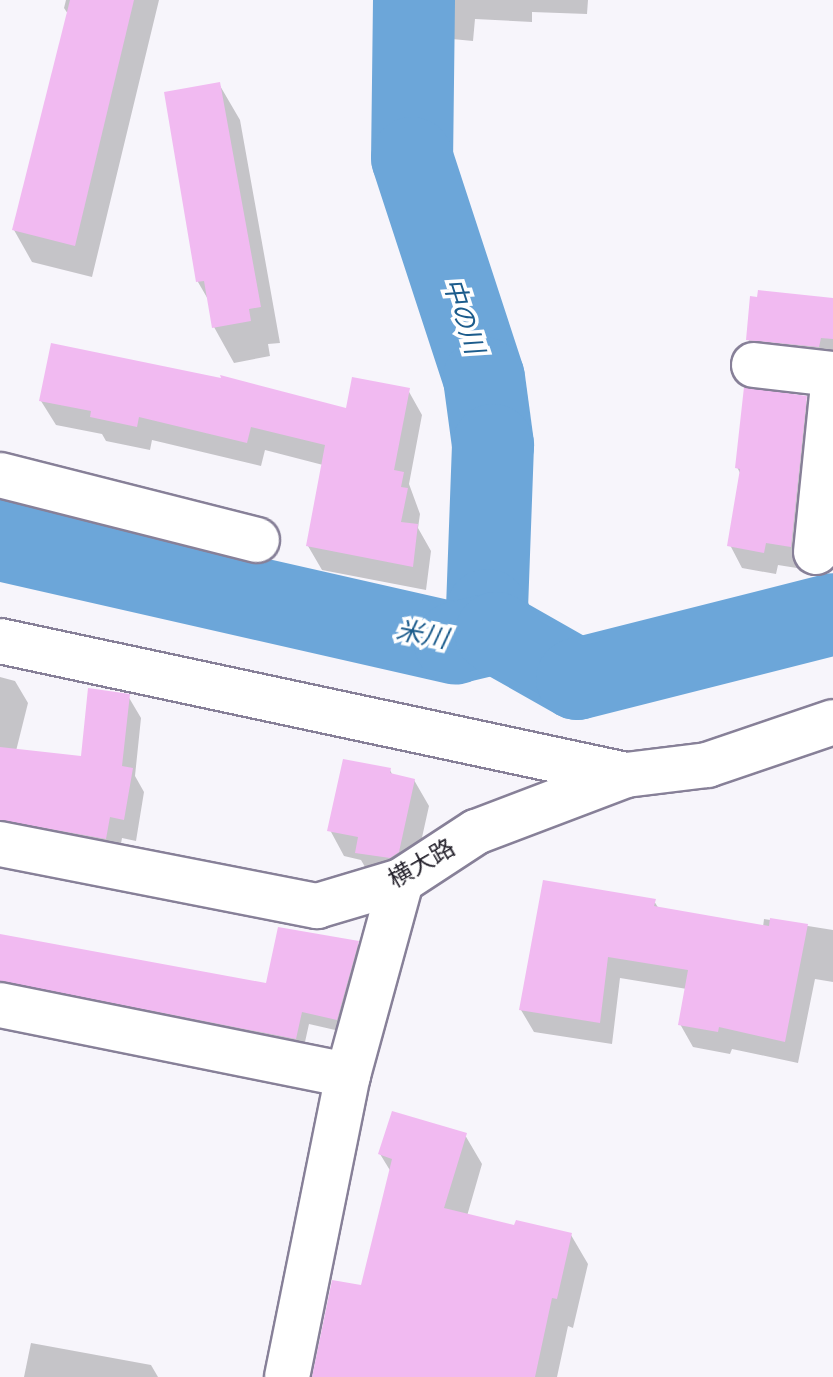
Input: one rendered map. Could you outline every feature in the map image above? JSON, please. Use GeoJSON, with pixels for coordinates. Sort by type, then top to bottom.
{"type":"FeatureCollection","features":[{"type":"Feature","properties":{"kind":"street"},"geometry":{"type":"LineString","coordinates":[[754,365],[833,374]]}},
{"type":"Feature","properties":{"kind":"street"},"geometry":{"type":"LineString","coordinates":[[816,552],[833,384]]}},
{"type":"Feature","properties":{"kind":"street"},"geometry":{"type":"LineString","coordinates":[[0,475],[257,540]]}},
{"type":"Feature","properties":{"kind":"street"},"geometry":{"type":"LineString","coordinates":[[0,641],[626,775]]}},
{"type":"Feature","properties":{"kind":"street","name":"横大路"},"geometry":{"type":"LineString","coordinates":[[0,844],[317,906],[401,881],[476,832],[626,775],[707,765],[833,722]]}},
{"type":"Feature","properties":{"kind":"street"},"geometry":{"type":"LineString","coordinates":[[287,1377],[348,1075],[401,881]]}},
{"type":"Feature","properties":{"kind":"street"},"geometry":{"type":"LineString","coordinates":[[0,1005],[348,1075]]}},
{"type":"Feature","properties":{"kind":"building"},"geometry":{"type":"Polygon","coordinates":[[[70,0],[134,0],[75,246],[12,230],[70,0]]]}},
{"type":"Feature","properties":{"kind":"building"},"geometry":{"type":"Polygon","coordinates":[[[220,82],[261,307],[249,309],[251,321],[212,328],[204,281],[196,282],[164,92],[220,82]]]}},
{"type":"Feature","properties":{"kind":"building"},"geometry":{"type":"Polygon","coordinates":[[[758,290],[833,298],[833,339],[821,338],[819,347],[746,340],[750,296],[757,297],[758,290]]]}},
{"type":"Feature","properties":{"kind":"building"},"geometry":{"type":"Polygon","coordinates":[[[51,343],[221,378],[220,375],[346,408],[352,377],[410,388],[394,470],[404,472],[401,487],[408,488],[401,522],[418,524],[413,567],[306,546],[325,445],[251,427],[247,443],[139,417],[137,427],[90,417],[91,411],[39,401],[51,343]]]}},
{"type":"Feature","properties":{"kind":"building"},"geometry":{"type":"Polygon","coordinates":[[[744,387],[807,396],[791,547],[766,543],[764,553],[727,546],[740,469],[735,468],[744,387]]]}},
{"type":"Feature","properties":{"kind":"building"},"geometry":{"type":"Polygon","coordinates":[[[88,688],[130,694],[122,766],[133,768],[124,820],[110,817],[106,839],[0,820],[0,747],[81,756],[88,688]]]}},
{"type":"Feature","properties":{"kind":"building"},"geometry":{"type":"Polygon","coordinates":[[[343,759],[391,768],[390,773],[415,779],[399,852],[390,858],[355,853],[358,837],[327,831],[343,759]]]}},
{"type":"Feature","properties":{"kind":"building"},"geometry":{"type":"Polygon","coordinates":[[[543,880],[656,899],[654,906],[769,926],[770,918],[808,924],[785,1042],[719,1027],[718,1032],[678,1025],[688,970],[608,957],[600,1023],[519,1010],[543,880]]]}},
{"type":"Feature","properties":{"kind":"building"},"geometry":{"type":"Polygon","coordinates":[[[278,927],[359,941],[337,1020],[302,1012],[296,1039],[0,981],[0,934],[266,983],[278,927]]]}},
{"type":"Feature","properties":{"kind":"building"},"geometry":{"type":"Polygon","coordinates":[[[392,1111],[467,1133],[444,1208],[514,1225],[516,1220],[572,1233],[557,1299],[552,1298],[535,1377],[312,1377],[332,1280],[361,1285],[392,1159],[378,1154],[392,1111]]]}},
{"type":"Feature","properties":{"kind":"waterway","name":"中の川"},"geometry":{"type":"LineString","coordinates":[[414,0],[412,158],[484,378],[493,445],[487,610],[496,633]]}},
{"type":"Feature","properties":{"kind":"waterway","name":"米川"},"geometry":{"type":"LineString","coordinates":[[0,540],[455,643],[496,633],[577,679],[833,614]]}}]}
